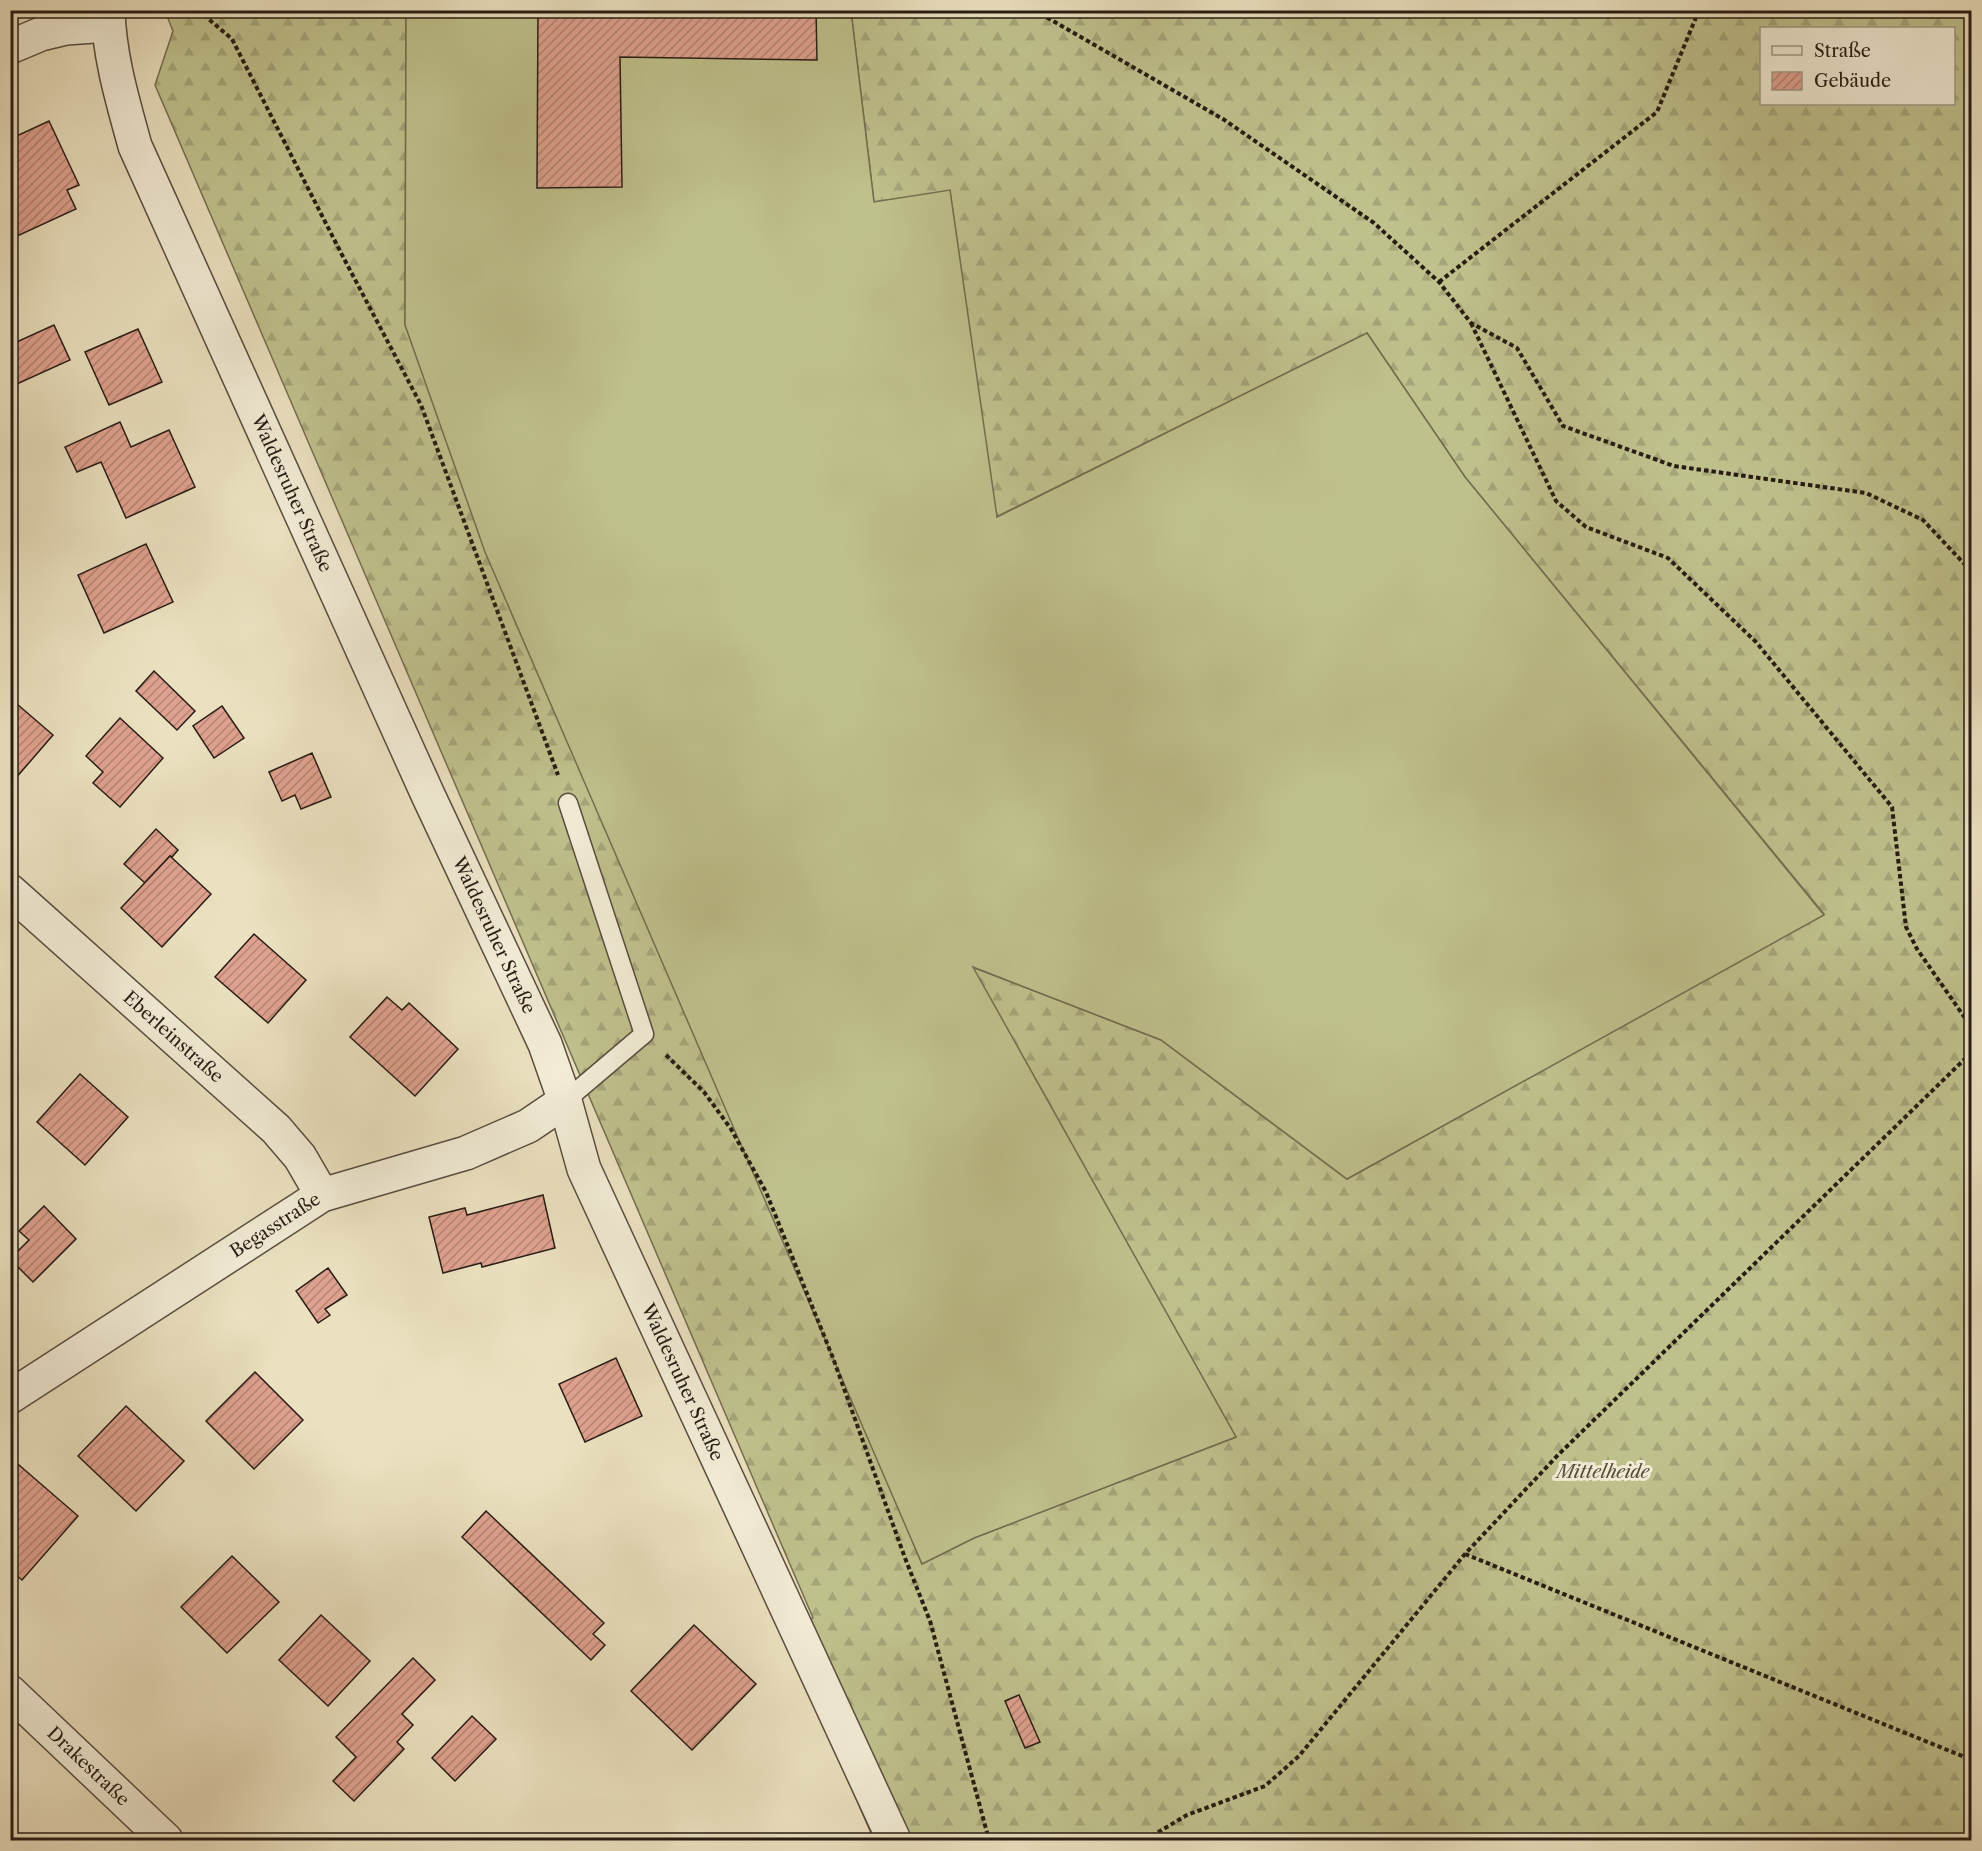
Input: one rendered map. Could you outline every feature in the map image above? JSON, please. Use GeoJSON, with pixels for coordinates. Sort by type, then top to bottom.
{"type":"FeatureCollection","features":[{"type":"Feature","properties":{"kind":"street"},"geometry":{"type":"LineString","coordinates":[[10,47],[41,34],[108,18]]}},
{"type":"Feature","properties":{"kind":"street","name":"Waldesruher Straße"},"geometry":{"type":"LineString","coordinates":[[108,18],[122,98],[135,146],[428,795],[545,1044],[565,1101],[584,1169],[894,1840]]}},
{"type":"Feature","properties":{"kind":"street","name":"Eberleinstraße"},"geometry":{"type":"LineString","coordinates":[[10,891],[276,1129],[300,1157],[322,1195]]}},
{"type":"Feature","properties":{"kind":"street","name":"Begasstraße"},"geometry":{"type":"LineString","coordinates":[[10,1397],[322,1195],[466,1153],[528,1126],[565,1101]]}},
{"type":"Feature","properties":{"kind":"street","name":"Drakestraße"},"geometry":{"type":"LineString","coordinates":[[10,1692],[166,1840]]}},
{"type":"Feature","properties":{"kind":"lane"},"geometry":{"type":"LineString","coordinates":[[565,1101],[644,1034],[568,803]]}},
{"type":"Feature","properties":{"kind":"path"},"geometry":{"type":"LineString","coordinates":[[198,10],[232,39],[421,405],[568,803]]}},
{"type":"Feature","properties":{"kind":"path"},"geometry":{"type":"LineString","coordinates":[[1034,10],[1223,119],[1374,223],[1439,282],[1471,323],[1556,501],[1586,527],[1668,558],[1756,642],[1892,807],[1906,927],[1917,949],[1971,1028]]}},
{"type":"Feature","properties":{"kind":"path"},"geometry":{"type":"LineString","coordinates":[[1439,282],[1657,112],[1699,10]]}},
{"type":"Feature","properties":{"kind":"path"},"geometry":{"type":"LineString","coordinates":[[1471,323],[1517,348],[1563,426],[1674,466],[1866,493],[1923,520],[1971,572]]}},
{"type":"Feature","properties":{"kind":"path"},"geometry":{"type":"LineString","coordinates":[[644,1034],[704,1092],[731,1129],[766,1192],[833,1358],[930,1621],[989,1840]]}},
{"type":"Feature","properties":{"kind":"path"},"geometry":{"type":"LineString","coordinates":[[1145,1840],[1187,1815],[1265,1786],[1290,1764],[1465,1554],[1557,1456],[1971,1053]]}},
{"type":"Feature","properties":{"kind":"path"},"geometry":{"type":"LineString","coordinates":[[1465,1554],[1971,1760]]}},
{"type":"Feature","properties":{"kind":"green space","name":"Mittelheide"},"geometry":{"type":"Polygon","coordinates":[[[165,11],[406,11],[405,325],[922,1564],[974,1538],[1236,1437],[972,967],[1161,1040],[1347,1179],[1824,914],[1465,477],[1367,333],[996,517],[950,191],[874,202],[851,11],[1971,11],[1971,1840],[874,1840],[784,1633],[813,1618],[155,85],[173,31],[165,11]]]}},
{"type":"Feature","properties":{"kind":"green space"},"geometry":{"type":"Polygon","coordinates":[[[406,11],[851,11],[874,202],[950,190],[997,517],[1367,333],[1465,477],[1824,915],[1347,1179],[1161,1040],[973,967],[1236,1437],[974,1538],[922,1564],[485,552],[405,325],[406,11]]]}},
{"type":"Feature","properties":{"kind":"building"},"geometry":{"type":"Polygon","coordinates":[[[538,10],[816,10],[817,60],[620,57],[622,187],[537,188],[538,10]]]}},
{"type":"Feature","properties":{"kind":"building"},"geometry":{"type":"Polygon","coordinates":[[[49,121],[79,185],[67,190],[76,209],[15,237],[10,228],[10,139],[49,121]]]}},
{"type":"Feature","properties":{"kind":"building"},"geometry":{"type":"Polygon","coordinates":[[[54,325],[70,360],[10,387],[10,345],[54,325]]]}},
{"type":"Feature","properties":{"kind":"building"},"geometry":{"type":"Polygon","coordinates":[[[138,329],[162,382],[109,405],[85,352],[138,329]]]}},
{"type":"Feature","properties":{"kind":"building"},"geometry":{"type":"Polygon","coordinates":[[[120,422],[131,447],[169,430],[195,487],[126,518],[101,462],[77,472],[65,447],[120,422]]]}},
{"type":"Feature","properties":{"kind":"building"},"geometry":{"type":"Polygon","coordinates":[[[146,544],[173,602],[104,633],[78,575],[146,544]]]}},
{"type":"Feature","properties":{"kind":"building"},"geometry":{"type":"Polygon","coordinates":[[[154,671],[195,711],[177,730],[136,691],[154,671]]]}},
{"type":"Feature","properties":{"kind":"building"},"geometry":{"type":"Polygon","coordinates":[[[10,698],[53,735],[15,779],[10,775],[10,698]]]}},
{"type":"Feature","properties":{"kind":"building"},"geometry":{"type":"Polygon","coordinates":[[[222,706],[244,738],[214,758],[193,726],[222,706]]]}},
{"type":"Feature","properties":{"kind":"building"},"geometry":{"type":"Polygon","coordinates":[[[120,718],[163,758],[120,807],[93,783],[103,772],[86,756],[120,718]]]}},
{"type":"Feature","properties":{"kind":"building"},"geometry":{"type":"Polygon","coordinates":[[[312,753],[331,797],[301,809],[295,795],[282,801],[269,772],[312,753]]]}},
{"type":"Feature","properties":{"kind":"building"},"geometry":{"type":"Polygon","coordinates":[[[156,829],[178,850],[145,883],[124,864],[156,829]]]}},
{"type":"Feature","properties":{"kind":"building"},"geometry":{"type":"Polygon","coordinates":[[[170,856],[211,894],[162,947],[121,908],[170,856]]]}},
{"type":"Feature","properties":{"kind":"building"},"geometry":{"type":"Polygon","coordinates":[[[254,934],[306,980],[268,1023],[215,977],[254,934]]]}},
{"type":"Feature","properties":{"kind":"building"},"geometry":{"type":"Polygon","coordinates":[[[387,997],[402,1010],[409,1003],[458,1049],[415,1096],[350,1037],[387,997]]]}},
{"type":"Feature","properties":{"kind":"building"},"geometry":{"type":"Polygon","coordinates":[[[10,1071],[18,1078],[10,1086],[10,1071]]]}},
{"type":"Feature","properties":{"kind":"building"},"geometry":{"type":"Polygon","coordinates":[[[80,1074],[128,1117],[85,1165],[37,1122],[80,1074]]]}},
{"type":"Feature","properties":{"kind":"building"},"geometry":{"type":"Polygon","coordinates":[[[543,1195],[555,1248],[482,1267],[481,1263],[443,1273],[429,1217],[465,1208],[467,1215],[543,1195]]]}},
{"type":"Feature","properties":{"kind":"building"},"geometry":{"type":"Polygon","coordinates":[[[44,1206],[76,1239],[33,1282],[10,1259],[29,1240],[19,1231],[44,1206]]]}},
{"type":"Feature","properties":{"kind":"building"},"geometry":{"type":"Polygon","coordinates":[[[328,1268],[347,1295],[325,1309],[330,1315],[318,1323],[296,1291],[328,1268]]]}},
{"type":"Feature","properties":{"kind":"building"},"geometry":{"type":"Polygon","coordinates":[[[10,1279],[18,1285],[10,1293],[10,1279]]]}},
{"type":"Feature","properties":{"kind":"building"},"geometry":{"type":"Polygon","coordinates":[[[616,1358],[642,1416],[585,1442],[559,1384],[616,1358]]]}},
{"type":"Feature","properties":{"kind":"building"},"geometry":{"type":"Polygon","coordinates":[[[255,1372],[303,1420],[254,1469],[206,1421],[255,1372]]]}},
{"type":"Feature","properties":{"kind":"building"},"geometry":{"type":"Polygon","coordinates":[[[126,1406],[184,1461],[136,1511],[78,1456],[126,1406]]]}},
{"type":"Feature","properties":{"kind":"building"},"geometry":{"type":"Polygon","coordinates":[[[19,1465],[78,1516],[22,1580],[10,1570],[10,1475],[19,1465]]]}},
{"type":"Feature","properties":{"kind":"building"},"geometry":{"type":"Polygon","coordinates":[[[486,1511],[604,1623],[593,1634],[605,1645],[591,1660],[462,1537],[486,1511]]]}},
{"type":"Feature","properties":{"kind":"building"},"geometry":{"type":"Polygon","coordinates":[[[232,1556],[279,1602],[227,1653],[181,1607],[232,1556]]]}},
{"type":"Feature","properties":{"kind":"building"},"geometry":{"type":"Polygon","coordinates":[[[321,1615],[370,1661],[328,1706],[279,1660],[321,1615]]]}},
{"type":"Feature","properties":{"kind":"building"},"geometry":{"type":"Polygon","coordinates":[[[694,1625],[756,1684],[692,1750],[631,1691],[694,1625]]]}},
{"type":"Feature","properties":{"kind":"building"},"geometry":{"type":"Polygon","coordinates":[[[413,1658],[435,1680],[402,1714],[413,1725],[397,1742],[404,1749],[354,1801],[333,1781],[356,1757],[336,1737],[413,1658]]]}},
{"type":"Feature","properties":{"kind":"building"},"geometry":{"type":"Polygon","coordinates":[[[1019,1695],[1040,1742],[1025,1748],[1005,1701],[1019,1695]]]}},
{"type":"Feature","properties":{"kind":"building"},"geometry":{"type":"Polygon","coordinates":[[[472,1716],[496,1739],[455,1781],[432,1758],[472,1716]]]}},
{"type":"Feature","properties":{"kind":"building"},"geometry":{"type":"Polygon","coordinates":[[[754,1834],[761,1840],[747,1840],[754,1834]]]}}]}
